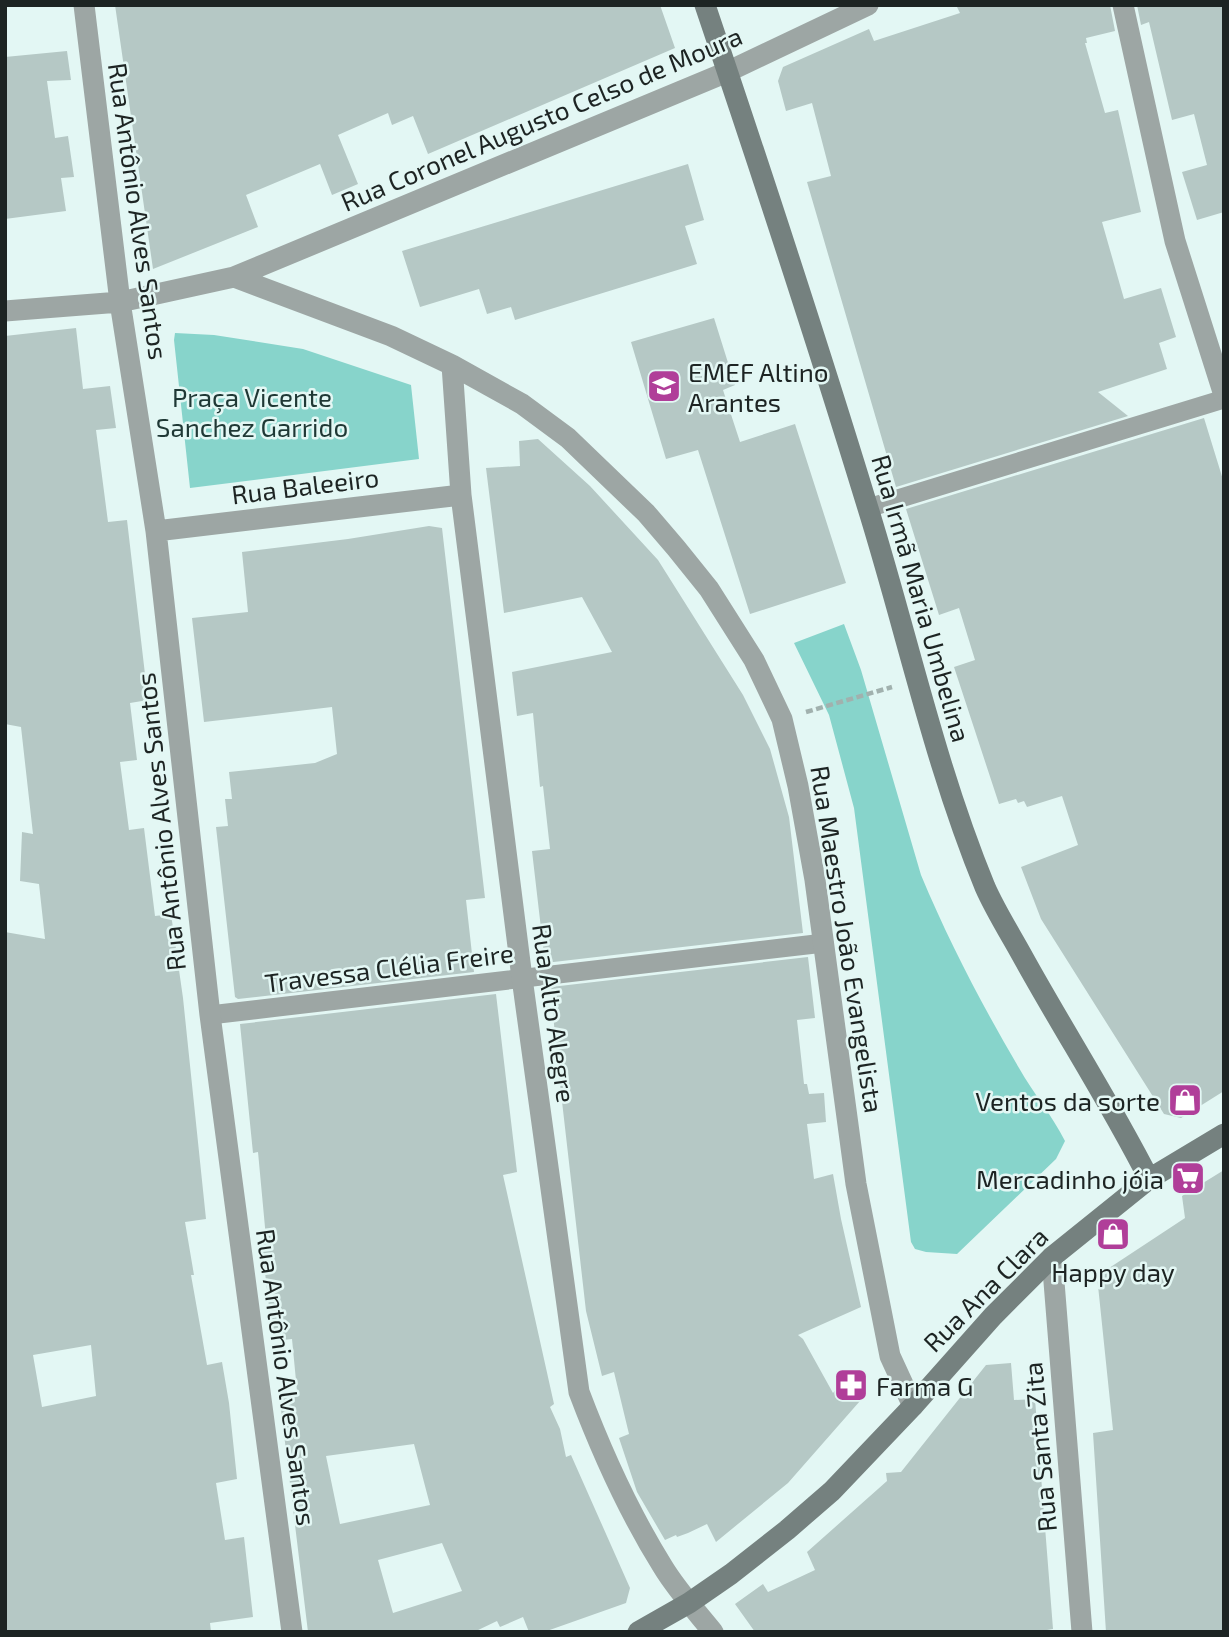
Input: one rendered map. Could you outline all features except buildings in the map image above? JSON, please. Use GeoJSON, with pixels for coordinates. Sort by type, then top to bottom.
{"type":"FeatureCollection","features":[{"type":"Feature","properties":{"kind":"street","name":"Rua Antônio Alves Santos"},"geometry":{"type":"LineString","coordinates":[[84,5],[120,302],[156,531],[210,1015],[292,1632]]}},
{"type":"Feature","properties":{"kind":"street","name":"Rua Irmã Maria Umbelina"},"geometry":{"type":"LineString","coordinates":[[705,5],[868,509],[915,680],[959,819],[987,891],[1043,993],[1113,1110],[1149,1179]]}},
{"type":"Feature","properties":{"kind":"street","name":"Rua Coronel Augusto Celso de Moura"},"geometry":{"type":"LineString","coordinates":[[234,277],[727,72],[869,5]]}},
{"type":"Feature","properties":{"kind":"street"},"geometry":{"type":"LineString","coordinates":[[1122,5],[1175,241],[1224,397]]}},
{"type":"Feature","properties":{"kind":"street"},"geometry":{"type":"LineString","coordinates":[[5,311],[120,302],[234,277]]}},
{"type":"Feature","properties":{"kind":"street","name":"Rua Maestro João Evangelista"},"geometry":{"type":"LineString","coordinates":[[234,277],[391,336],[452,365],[522,404],[568,438],[646,513],[709,589],[754,660],[782,719],[798,786],[824,943],[859,1197],[890,1356],[913,1406]]}},
{"type":"Feature","properties":{"kind":"street","name":"Rua Alto Alegre"},"geometry":{"type":"LineString","coordinates":[[452,365],[461,495],[522,978],[579,1392],[603,1456],[628,1508],[664,1569],[713,1632]]}},
{"type":"Feature","properties":{"kind":"street","name":"Rua Baleeiro"},"geometry":{"type":"LineString","coordinates":[[156,531],[461,495]]}},
{"type":"Feature","properties":{"kind":"street","name":"Rua Ana Clara"},"geometry":{"type":"LineString","coordinates":[[638,1632],[690,1603],[731,1574],[832,1491],[913,1406],[985,1323],[1052,1257],[1149,1179],[1224,1134]]}},
{"type":"Feature","properties":{"kind":"street","name":"Rua Santa Zita"},"geometry":{"type":"LineString","coordinates":[[1052,1257],[1082,1632]]}},
{"type":"Feature","properties":{"kind":"lane"},"geometry":{"type":"LineString","coordinates":[[868,509],[1224,397]]}},
{"type":"Feature","properties":{"kind":"lane","name":"Travessa Clélia Freire"},"geometry":{"type":"LineString","coordinates":[[210,1015],[824,943]]}},
{"type":"Feature","properties":{"kind":"path"},"geometry":{"type":"LineString","coordinates":[[782,719],[915,680]]}},
{"type":"Feature","properties":{"kind":"green space","name":"Praça Vicente Sanchez Garrido"},"geometry":{"type":"Polygon","coordinates":[[[175,333],[214,335],[303,349],[411,385],[419,459],[190,488],[175,333]]]}},
{"type":"Feature","properties":{"kind":"green space"},"geometry":{"type":"Polygon","coordinates":[[[844,624],[861,670],[921,875],[979,997],[1024,1077],[1065,1141],[1056,1159],[957,1254],[926,1252],[915,1249],[911,1242],[854,808],[829,715],[794,643],[844,624]]]}},
{"type":"Feature","properties":{"kind":"place","name":"EMEF Altino Arantes"},"geometry":{"type":"Point","coordinates":[664,386]}},
{"type":"Feature","properties":{"kind":"place","name":"Ventos da sorte"},"geometry":{"type":"Point","coordinates":[1185,1100]}},
{"type":"Feature","properties":{"kind":"place","name":"Mercadinho jóia"},"geometry":{"type":"Point","coordinates":[1188,1178]}},
{"type":"Feature","properties":{"kind":"place","name":"Happy day"},"geometry":{"type":"Point","coordinates":[1113,1234]}},
{"type":"Feature","properties":{"kind":"place","name":"Farma G"},"geometry":{"type":"Point","coordinates":[851,1385]}}]}
